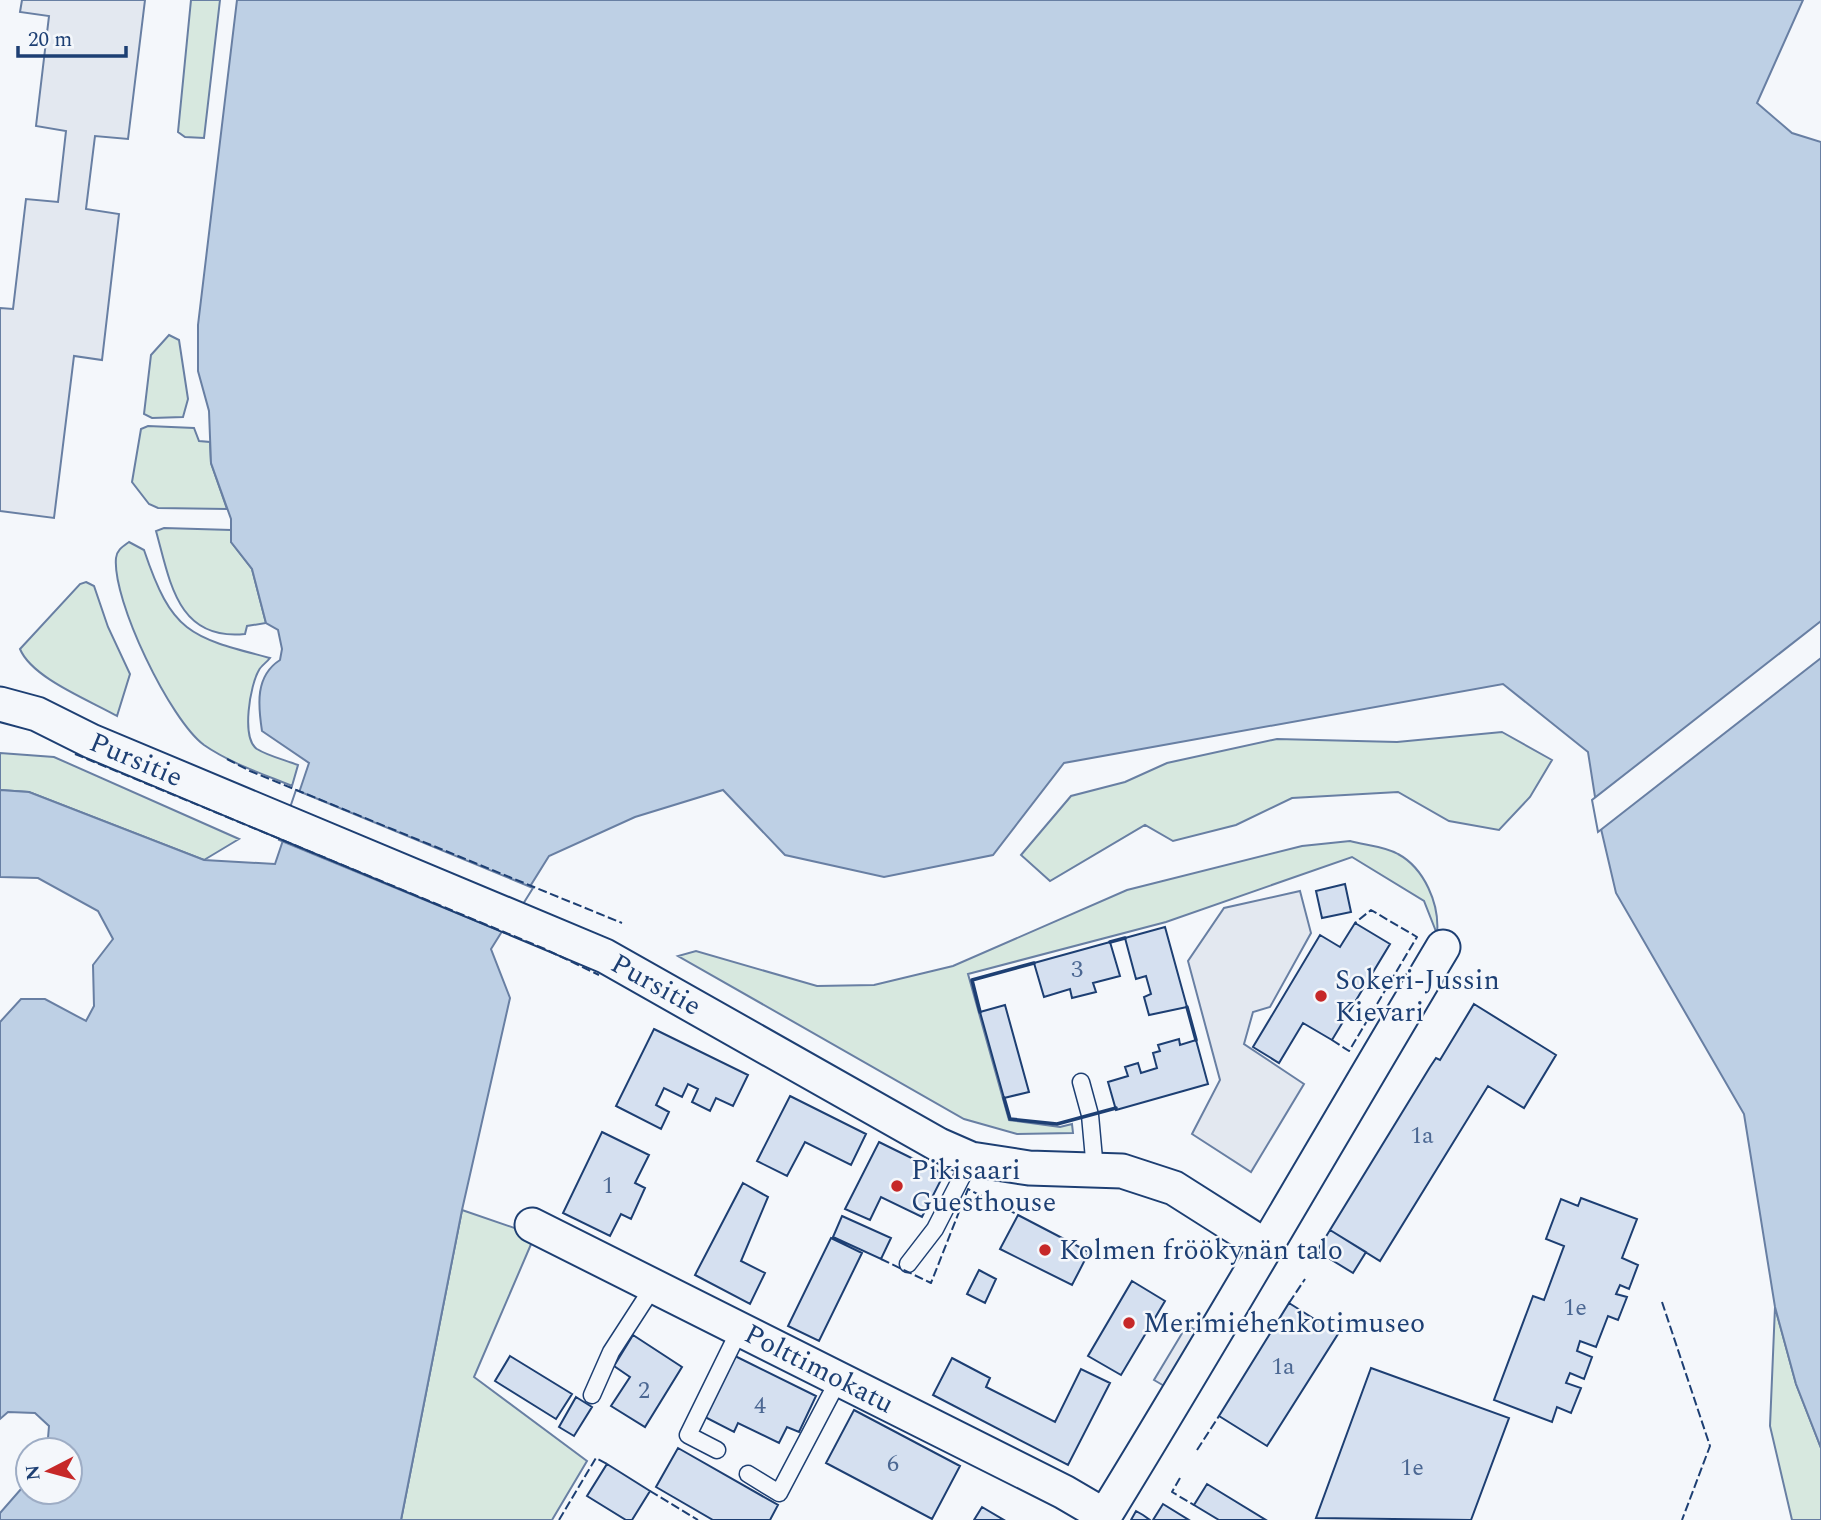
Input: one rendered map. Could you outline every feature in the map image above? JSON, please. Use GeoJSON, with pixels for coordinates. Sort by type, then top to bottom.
{"type":"FeatureCollection","features":[{"type":"Feature","properties":{"kind":"street","name":"Pursitie"},"geometry":{"type":"LineString","coordinates":[[0,678],[37,714]]}},
{"type":"Feature","properties":{"kind":"street","name":"Pursitie"},"geometry":{"type":"LineString","coordinates":[[0,705],[37,714],[91,741],[271,818],[605,956],[884,1116],[971,1159],[1028,1168],[1122,1171],[1174,1188],[1267,1247]]}},
{"type":"Feature","properties":{"kind":"street"},"geometry":{"type":"LineString","coordinates":[[1103,1518],[1267,1247],[1443,947]]}},
{"type":"Feature","properties":{"kind":"street","name":"Polttimokatu"},"geometry":{"type":"LineString","coordinates":[[532,1226],[655,1284],[1064,1492],[1103,1518]]}},
{"type":"Feature","properties":{"kind":"lane"},"geometry":{"type":"LineString","coordinates":[[1080,1082],[1090,1115],[1095,1170]]}},
{"type":"Feature","properties":{"kind":"lane"},"geometry":{"type":"LineString","coordinates":[[908,1264],[935,1229],[971,1159]]}},
{"type":"Feature","properties":{"kind":"lane"},"geometry":{"type":"LineString","coordinates":[[592,1395],[611,1352],[655,1284]]}},
{"type":"Feature","properties":{"kind":"lane"},"geometry":{"type":"LineString","coordinates":[[717,1450],[688,1434],[740,1329]]}},
{"type":"Feature","properties":{"kind":"lane"},"geometry":{"type":"LineString","coordinates":[[748,1474],[779,1493],[839,1379]]}},
{"type":"Feature","properties":{"kind":"shaded area"},"geometry":{"type":"Polygon","coordinates":[[[22,0],[145,0],[128,139],[95,136],[86,209],[119,214],[102,360],[74,356],[54,518],[0,511],[0,308],[13,309],[26,199],[58,202],[66,131],[36,126],[49,16],[20,12],[22,0]]]}},
{"type":"Feature","properties":{"kind":"shaded area"},"geometry":{"type":"Polygon","coordinates":[[[191,0],[220,0],[204,138],[185,137],[178,132],[191,0]]]}},
{"type":"Feature","properties":{"kind":"shaded area"},"geometry":{"type":"Polygon","coordinates":[[[169,335],[179,340],[188,399],[183,417],[152,418],[144,414],[151,355],[169,335]]]}},
{"type":"Feature","properties":{"kind":"shaded area"},"geometry":{"type":"Polygon","coordinates":[[[148,426],[194,428],[199,441],[210,442],[211,463],[227,509],[158,508],[149,504],[132,482],[141,429],[148,426]]]}},
{"type":"Feature","properties":{"kind":"shaded area"},"geometry":{"type":"Polygon","coordinates":[[[164,528],[231,530],[231,542],[252,569],[266,623],[247,626],[245,634],[222,634],[204,628],[191,618],[180,604],[166,569],[156,531],[164,528]]]}},
{"type":"Feature","properties":{"kind":"shaded area"},"geometry":{"type":"Polygon","coordinates":[[[129,542],[144,550],[164,599],[187,627],[220,644],[270,658],[259,670],[253,687],[249,734],[257,749],[298,765],[292,786],[236,763],[204,745],[190,732],[175,711],[146,658],[123,601],[116,558],[122,547],[129,542]]]}},
{"type":"Feature","properties":{"kind":"shaded area"},"geometry":{"type":"Polygon","coordinates":[[[86,582],[94,586],[108,627],[130,674],[117,716],[49,679],[26,660],[20,649],[80,584],[86,582]]]}},
{"type":"Feature","properties":{"kind":"shaded area"},"geometry":{"type":"Polygon","coordinates":[[[1502,732],[1552,760],[1530,797],[1499,830],[1449,821],[1398,792],[1292,798],[1236,825],[1173,841],[1145,825],[1050,881],[1021,855],[1071,796],[1125,782],[1167,763],[1277,739],[1397,742],[1502,732]]]}},
{"type":"Feature","properties":{"kind":"shaded area"},"geometry":{"type":"Polygon","coordinates":[[[0,753],[54,757],[239,839],[204,860],[29,792],[0,790],[0,753]]]}},
{"type":"Feature","properties":{"kind":"shaded area"},"geometry":{"type":"Polygon","coordinates":[[[1350,841],[1393,851],[1415,868],[1433,899],[1437,934],[1424,901],[1352,857],[1166,922],[968,974],[1009,1120],[1060,1127],[1072,1124],[1073,1133],[1017,1134],[964,1119],[678,956],[696,951],[817,986],[874,985],[953,966],[1127,890],[1302,846],[1350,841]]]}},
{"type":"Feature","properties":{"kind":"shaded area"},"geometry":{"type":"Polygon","coordinates":[[[1300,891],[1311,933],[1270,1007],[1253,1012],[1244,1044],[1304,1084],[1251,1172],[1192,1134],[1220,1080],[1188,961],[1224,908],[1300,891]]]}},
{"type":"Feature","properties":{"kind":"shaded area"},"geometry":{"type":"Polygon","coordinates":[[[462,1210],[535,1235],[474,1377],[587,1461],[552,1520],[401,1520],[462,1210]]]}},
{"type":"Feature","properties":{"kind":"shaded area"},"geometry":{"type":"Polygon","coordinates":[[[1775,1307],[1796,1384],[1821,1448],[1821,1520],[1792,1520],[1770,1426],[1775,1307]]]}},
{"type":"Feature","properties":{"kind":"shaded area"},"geometry":{"type":"Polygon","coordinates":[[[1187,1325],[1199,1332],[1166,1387],[1154,1380],[1187,1325]]]}},
{"type":"Feature","properties":{"kind":"water"},"geometry":{"type":"Polygon","coordinates":[[[237,0],[1803,0],[1757,103],[1792,133],[1821,142],[1821,1448],[1796,1384],[1775,1307],[1744,1114],[1616,893],[1598,816],[1588,752],[1503,684],[1064,763],[993,855],[884,877],[785,855],[723,790],[635,817],[549,856],[491,949],[510,998],[462,1210],[401,1520],[0,1520],[0,1513],[14,1497],[14,1506],[84,1506],[84,1436],[48,1436],[49,1426],[35,1413],[8,1412],[0,1419],[0,1022],[21,999],[45,999],[86,1021],[94,1006],[93,965],[113,939],[98,911],[38,878],[0,877],[0,790],[29,792],[204,860],[275,864],[309,763],[262,731],[259,701],[262,683],[266,674],[280,660],[282,649],[278,630],[266,623],[252,569],[231,542],[231,519],[211,463],[209,411],[198,371],[198,325],[237,0]]]}},
{"type":"Feature","properties":{"kind":"pier"},"geometry":{"type":"Polygon","coordinates":[[[1821,621],[1821,658],[1598,832],[1592,800],[1821,621]]]}},
{"type":"Feature","properties":{"kind":"pier"},"geometry":{"type":"Polygon","coordinates":[[[296,790],[533,888],[505,933],[279,840],[296,790]]]}},
{"type":"Feature","properties":{"kind":"building"},"geometry":{"type":"Polygon","coordinates":[[[1345,884],[1351,912],[1322,918],[1316,891],[1345,884]]]}},
{"type":"Feature","properties":{"kind":"building","name":"Sokeri-Jussin Kievari"},"geometry":{"type":"Polygon","coordinates":[[[1355,923],[1390,944],[1332,1040],[1303,1023],[1279,1063],[1253,1047],[1320,935],[1340,947],[1355,923]]]}},
{"type":"Feature","properties":{"kind":"building"},"geometry":{"type":"Polygon","coordinates":[[[1165,927],[1187,1007],[1149,1015],[1144,997],[1151,994],[1146,976],[1136,979],[1125,938],[1165,927]]]}},
{"type":"Feature","properties":{"kind":"building"},"geometry":{"type":"Polygon","coordinates":[[[1110,942],[1120,976],[1093,983],[1096,992],[1072,998],[1070,989],[1044,997],[1034,963],[1110,942]]]}},
{"type":"Feature","properties":{"kind":"building"},"geometry":{"type":"Polygon","coordinates":[[[1474,1004],[1556,1055],[1524,1108],[1488,1086],[1380,1261],[1330,1230],[1430,1067],[1436,1058],[1440,1060],[1474,1004]]]}},
{"type":"Feature","properties":{"kind":"building"},"geometry":{"type":"Polygon","coordinates":[[[1005,1005],[1029,1092],[1004,1098],[980,1012],[1005,1005]]]}},
{"type":"Feature","properties":{"kind":"building"},"geometry":{"type":"Polygon","coordinates":[[[654,1029],[748,1075],[733,1106],[716,1098],[710,1111],[692,1102],[698,1089],[688,1084],[682,1097],[664,1088],[656,1105],[669,1112],[661,1129],[616,1106],[654,1029]]]}},
{"type":"Feature","properties":{"kind":"building"},"geometry":{"type":"Polygon","coordinates":[[[1179,1039],[1180,1045],[1196,1040],[1208,1084],[1116,1110],[1108,1082],[1128,1076],[1125,1067],[1138,1063],[1141,1073],[1157,1068],[1153,1053],[1160,1051],[1158,1045],[1179,1039]]]}},
{"type":"Feature","properties":{"kind":"building"},"geometry":{"type":"Polygon","coordinates":[[[790,1096],[866,1134],[851,1165],[805,1142],[787,1176],[757,1161],[790,1096]]]}},
{"type":"Feature","properties":{"kind":"building"},"geometry":{"type":"Polygon","coordinates":[[[602,1132],[649,1155],[635,1183],[645,1188],[631,1219],[621,1214],[610,1236],[563,1213],[602,1132]]]}},
{"type":"Feature","properties":{"kind":"building","name":"Pikisaari Guesthouse"},"geometry":{"type":"Polygon","coordinates":[[[879,1142],[944,1174],[922,1217],[881,1197],[870,1220],[845,1209],[879,1142]]]}},
{"type":"Feature","properties":{"kind":"building"},"geometry":{"type":"Polygon","coordinates":[[[743,1183],[768,1197],[741,1261],[765,1273],[750,1304],[695,1275],[743,1183]]]}},
{"type":"Feature","properties":{"kind":"building"},"geometry":{"type":"Polygon","coordinates":[[[1581,1198],[1637,1219],[1622,1258],[1638,1265],[1629,1289],[1620,1285],[1616,1294],[1627,1297],[1618,1320],[1608,1316],[1596,1347],[1580,1341],[1577,1351],[1592,1357],[1584,1379],[1570,1373],[1566,1383],[1581,1388],[1571,1413],[1557,1407],[1552,1422],[1494,1400],[1533,1296],[1544,1300],[1564,1246],[1546,1239],[1561,1199],[1578,1206],[1581,1198]]]}},
{"type":"Feature","properties":{"kind":"building","name":"Kolmen fröökynän talo"},"geometry":{"type":"Polygon","coordinates":[[[1018,1215],[1089,1252],[1072,1285],[1000,1249],[1018,1215]]]}},
{"type":"Feature","properties":{"kind":"building"},"geometry":{"type":"Polygon","coordinates":[[[842,1216],[891,1238],[881,1259],[833,1237],[842,1216]]]}},
{"type":"Feature","properties":{"kind":"building"},"geometry":{"type":"Polygon","coordinates":[[[1330,1230],[1366,1252],[1353,1273],[1317,1251],[1330,1230]]]}},
{"type":"Feature","properties":{"kind":"building"},"geometry":{"type":"Polygon","coordinates":[[[831,1238],[862,1253],[819,1341],[788,1326],[831,1238]]]}},
{"type":"Feature","properties":{"kind":"building"},"geometry":{"type":"Polygon","coordinates":[[[979,1270],[996,1279],[985,1303],[967,1294],[979,1270]]]}},
{"type":"Feature","properties":{"kind":"building","name":"Merimiehenkotimuseo"},"geometry":{"type":"Polygon","coordinates":[[[1132,1281],[1165,1301],[1121,1375],[1088,1356],[1132,1281]]]}},
{"type":"Feature","properties":{"kind":"building"},"geometry":{"type":"Polygon","coordinates":[[[1289,1303],[1338,1334],[1267,1446],[1219,1416],[1289,1303]]]}},
{"type":"Feature","properties":{"kind":"building"},"geometry":{"type":"Polygon","coordinates":[[[633,1335],[682,1367],[645,1427],[611,1406],[630,1377],[614,1366],[633,1335]]]}},
{"type":"Feature","properties":{"kind":"building"},"geometry":{"type":"Polygon","coordinates":[[[733,1355],[816,1396],[799,1432],[787,1427],[779,1443],[738,1423],[734,1432],[703,1416],[733,1355]]]}},
{"type":"Feature","properties":{"kind":"building"},"geometry":{"type":"Polygon","coordinates":[[[510,1356],[572,1394],[556,1419],[495,1381],[510,1356]]]}},
{"type":"Feature","properties":{"kind":"building"},"geometry":{"type":"Polygon","coordinates":[[[952,1358],[990,1378],[986,1387],[1055,1422],[1081,1369],[1110,1383],[1068,1465],[933,1395],[952,1358]]]}},
{"type":"Feature","properties":{"kind":"building"},"geometry":{"type":"Polygon","coordinates":[[[1371,1368],[1509,1418],[1471,1520],[1316,1518],[1371,1368]]]}},
{"type":"Feature","properties":{"kind":"building"},"geometry":{"type":"Polygon","coordinates":[[[576,1397],[592,1407],[574,1436],[559,1427],[576,1397]]]}},
{"type":"Feature","properties":{"kind":"building"},"geometry":{"type":"Polygon","coordinates":[[[854,1410],[960,1466],[932,1519],[826,1463],[854,1410]]]}},
{"type":"Feature","properties":{"kind":"building"},"geometry":{"type":"Polygon","coordinates":[[[678,1448],[778,1505],[770,1520],[713,1520],[656,1487],[678,1448]]]}},
{"type":"Feature","properties":{"kind":"building"},"geometry":{"type":"Polygon","coordinates":[[[607,1464],[650,1491],[632,1520],[626,1520],[587,1496],[607,1464]]]}},
{"type":"Feature","properties":{"kind":"building"},"geometry":{"type":"Polygon","coordinates":[[[1207,1484],[1266,1520],[1219,1520],[1194,1505],[1207,1484]]]}},
{"type":"Feature","properties":{"kind":"building"},"geometry":{"type":"Polygon","coordinates":[[[1163,1504],[1189,1520],[1153,1520],[1163,1504]]]}},
{"type":"Feature","properties":{"kind":"building"},"geometry":{"type":"Polygon","coordinates":[[[982,1507],[1004,1520],[974,1520],[982,1507]]]}},
{"type":"Feature","properties":{"kind":"building"},"geometry":{"type":"Polygon","coordinates":[[[1136,1511],[1143,1515],[1150,1520],[1131,1520],[1136,1511]]]}},
{"type":"Feature","properties":{"kind":"fence"},"geometry":{"type":"LineString","coordinates":[[75,754],[545,949],[599,975]]}},
{"type":"Feature","properties":{"kind":"fence"},"geometry":{"type":"LineString","coordinates":[[227,759],[250,771],[622,923]]}},
{"type":"Feature","properties":{"kind":"fence"},"geometry":{"type":"LineString","coordinates":[[1332,1040],[1349,1051],[1417,937],[1371,910],[1355,923]]}},
{"type":"Feature","properties":{"kind":"fence"},"geometry":{"type":"LineString","coordinates":[[881,1259],[931,1283],[968,1189],[1018,1215]]}},
{"type":"Feature","properties":{"kind":"fence"},"geometry":{"type":"LineString","coordinates":[[1289,1303],[1305,1279]]}},
{"type":"Feature","properties":{"kind":"fence"},"geometry":{"type":"LineString","coordinates":[[1662,1302],[1710,1446],[1682,1520]]}},
{"type":"Feature","properties":{"kind":"fence"},"geometry":{"type":"LineString","coordinates":[[1197,1450],[1219,1416]]}},
{"type":"Feature","properties":{"kind":"fence"},"geometry":{"type":"LineString","coordinates":[[559,1520],[596,1458],[607,1464]]}},
{"type":"Feature","properties":{"kind":"fence"},"geometry":{"type":"LineString","coordinates":[[1180,1478],[1172,1492],[1194,1505]]}},
{"type":"Feature","properties":{"kind":"fence"},"geometry":{"type":"LineString","coordinates":[[650,1491],[698,1520]]}},
{"type":"Feature","properties":{"kind":"wall"},"geometry":{"type":"LineString","coordinates":[[1110,942],[1125,938]]}},
{"type":"Feature","properties":{"kind":"wall"},"geometry":{"type":"LineString","coordinates":[[980,1012],[972,980],[1034,963]]}},
{"type":"Feature","properties":{"kind":"wall"},"geometry":{"type":"LineString","coordinates":[[1187,1007],[1196,1040]]}},
{"type":"Feature","properties":{"kind":"wall"},"geometry":{"type":"LineString","coordinates":[[1004,1098],[1010,1119],[1057,1124],[1116,1108]]}},
{"type":"Feature","properties":{"kind":"place","name":"Sokeri-Jussin Kievari"},"geometry":{"type":"Point","coordinates":[1321,996]}},
{"type":"Feature","properties":{"kind":"place","name":"Pikisaari Guesthouse"},"geometry":{"type":"Point","coordinates":[897,1186]}},
{"type":"Feature","properties":{"kind":"place","name":"Kolmen fröökynän talo"},"geometry":{"type":"Point","coordinates":[1045,1250]}},
{"type":"Feature","properties":{"kind":"place","name":"Merimiehenkotimuseo"},"geometry":{"type":"Point","coordinates":[1129,1323]}}]}
